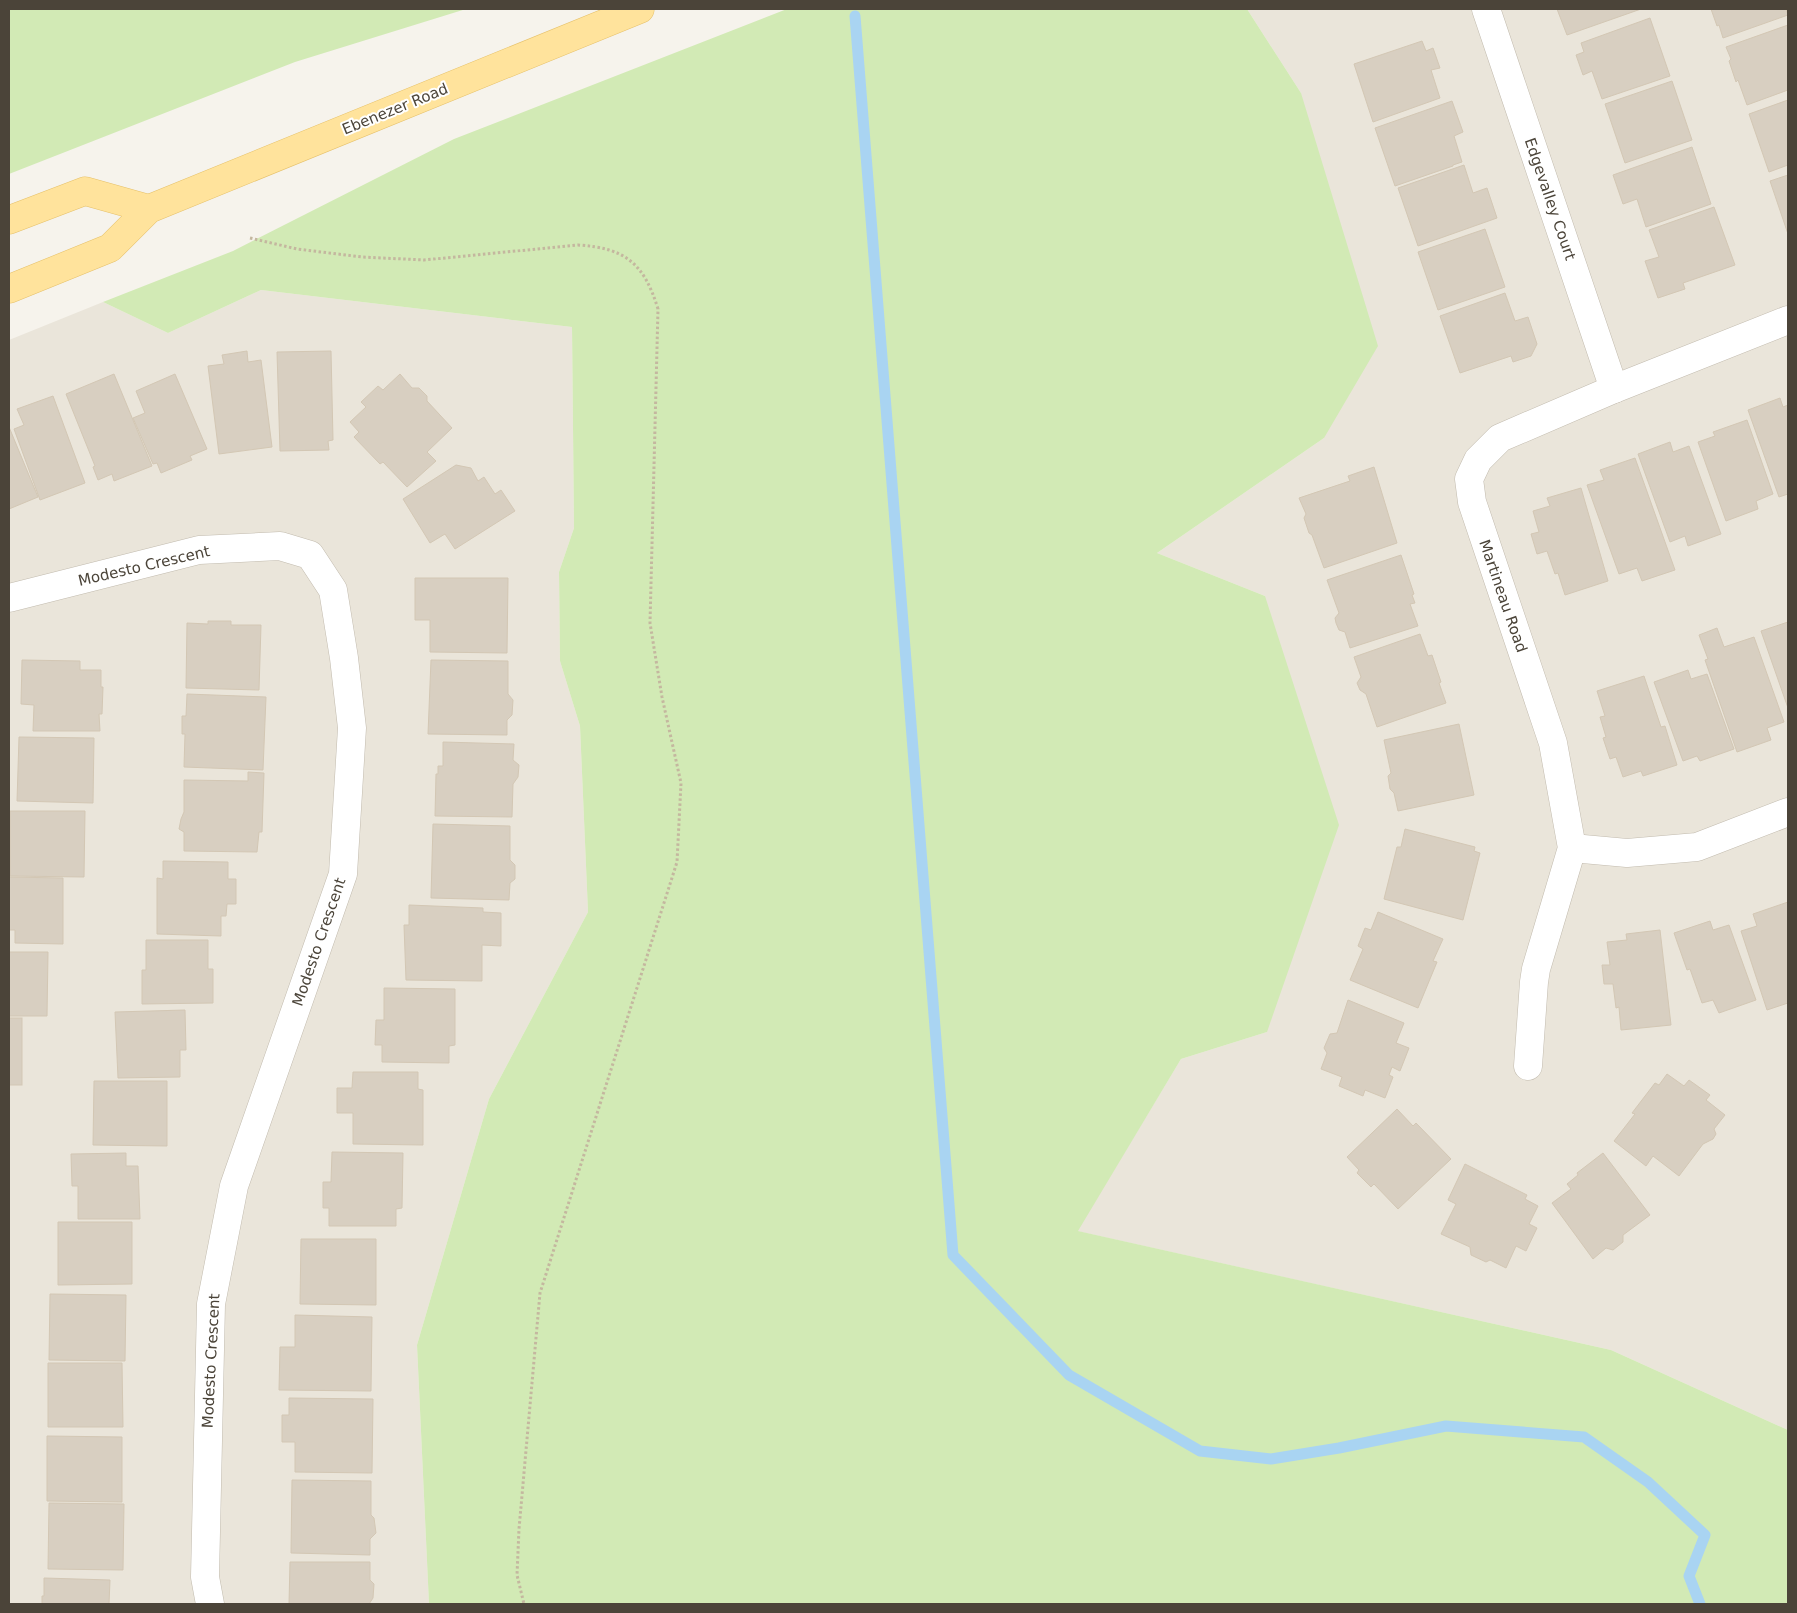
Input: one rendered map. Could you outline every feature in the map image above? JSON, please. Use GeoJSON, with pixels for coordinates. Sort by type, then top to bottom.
{"type":"FeatureCollection","features":[{"type":"Feature","properties":{"kind":"main road","name":"Ebenezer Road"},"geometry":{"type":"LineString","coordinates":[[9,289],[110,248],[149,209],[640,9]]}},
{"type":"Feature","properties":{"kind":"main road"},"geometry":{"type":"LineString","coordinates":[[9,220],[85,191],[149,209]]}},
{"type":"Feature","properties":{"kind":"street","name":"Edgevalley Court"},"geometry":{"type":"LineString","coordinates":[[1486,9],[1614,390]]}},
{"type":"Feature","properties":{"kind":"street","name":"Martineau Road"},"geometry":{"type":"LineString","coordinates":[[1528,1066],[1536,969],[1572,848],[1553,743],[1472,502],[1470,479],[1478,460],[1500,438],[1788,320]]}},
{"type":"Feature","properties":{"kind":"street","name":"Modesto Crescent"},"geometry":{"type":"LineString","coordinates":[[9,598],[198,550],[280,546],[310,555],[333,590],[344,658],[352,728],[344,874],[234,1186],[212,1304],[205,1577],[210,1604]]}},
{"type":"Feature","properties":{"kind":"street"},"geometry":{"type":"LineString","coordinates":[[1572,848],[1627,853],[1697,847],[1788,812]]}},
{"type":"Feature","properties":{"kind":"path"},"geometry":{"type":"LineString","coordinates":[[250,238],[297,249],[353,256],[424,260],[578,245],[600,246],[622,254],[639,269],[652,287],[658,309],[650,623],[662,697],[681,783],[677,862],[540,1292],[519,1529],[517,1575],[524,1604]]}},
{"type":"Feature","properties":{"kind":"shaded area"},"geometry":{"type":"Polygon","coordinates":[[[1247,9],[1788,9],[1788,1430],[1611,1350],[1077,1231],[1181,1059],[1267,1032],[1265,596],[1157,553],[1324,438],[1301,93],[1247,9]]]}},
{"type":"Feature","properties":{"kind":"shaded area"},"geometry":{"type":"Polygon","coordinates":[[[261,290],[572,327],[574,528],[559,572],[560,661],[580,726],[588,912],[489,1099],[417,1345],[429,1604],[9,1604],[9,340],[103,302],[168,333],[261,290]]]}},
{"type":"Feature","properties":{"kind":"green space"},"geometry":{"type":"Polygon","coordinates":[[[9,9],[466,9],[295,62],[9,174],[9,9]]]}},
{"type":"Feature","properties":{"kind":"green space"},"geometry":{"type":"Polygon","coordinates":[[[787,9],[1247,9],[1301,93],[1378,346],[1324,438],[1157,553],[1265,596],[1339,825],[1267,1032],[1181,1059],[1078,1231],[1611,1350],[1788,1430],[1788,1604],[429,1604],[417,1345],[489,1099],[588,912],[580,726],[560,661],[559,572],[574,528],[572,327],[261,290],[168,333],[103,302],[233,251],[454,139],[787,9]]]}},
{"type":"Feature","properties":{"kind":"building"},"geometry":{"type":"Polygon","coordinates":[[[1557,9],[1641,9],[1567,35],[1557,9]]]}},
{"type":"Feature","properties":{"kind":"building"},"geometry":{"type":"Polygon","coordinates":[[[1711,9],[1786,9],[1788,15],[1723,38],[1711,9]]]}},
{"type":"Feature","properties":{"kind":"building"},"geometry":{"type":"Polygon","coordinates":[[[1650,18],[1670,76],[1602,99],[1592,71],[1583,75],[1576,55],[1584,52],[1581,43],[1650,18]]]}},
{"type":"Feature","properties":{"kind":"building"},"geometry":{"type":"Polygon","coordinates":[[[1788,25],[1788,90],[1747,105],[1738,80],[1736,82],[1729,61],[1731,59],[1726,47],[1788,25]]]}},
{"type":"Feature","properties":{"kind":"building"},"geometry":{"type":"Polygon","coordinates":[[[1422,41],[1426,51],[1433,48],[1440,68],[1431,70],[1440,98],[1373,122],[1354,64],[1422,41]]]}},
{"type":"Feature","properties":{"kind":"building"},"geometry":{"type":"Polygon","coordinates":[[[1672,81],[1692,140],[1625,163],[1605,104],[1672,81]]]}},
{"type":"Feature","properties":{"kind":"building"},"geometry":{"type":"Polygon","coordinates":[[[1788,100],[1788,165],[1769,172],[1749,114],[1788,100]]]}},
{"type":"Feature","properties":{"kind":"building"},"geometry":{"type":"Polygon","coordinates":[[[1452,101],[1463,132],[1454,136],[1462,162],[1395,186],[1375,128],[1452,101]]]}},
{"type":"Feature","properties":{"kind":"building"},"geometry":{"type":"Polygon","coordinates":[[[1692,147],[1711,204],[1646,227],[1637,199],[1623,204],[1613,175],[1692,147]]]}},
{"type":"Feature","properties":{"kind":"building"},"geometry":{"type":"Polygon","coordinates":[[[1464,165],[1473,193],[1487,188],[1497,218],[1418,246],[1398,188],[1464,165]]]}},
{"type":"Feature","properties":{"kind":"building"},"geometry":{"type":"Polygon","coordinates":[[[1788,175],[1788,234],[1770,181],[1788,175]]]}},
{"type":"Feature","properties":{"kind":"building"},"geometry":{"type":"Polygon","coordinates":[[[1714,207],[1735,265],[1683,283],[1685,289],[1658,298],[1645,261],[1659,257],[1649,230],[1714,207]]]}},
{"type":"Feature","properties":{"kind":"building"},"geometry":{"type":"Polygon","coordinates":[[[1485,229],[1505,287],[1438,310],[1418,252],[1485,229]]]}},
{"type":"Feature","properties":{"kind":"building"},"geometry":{"type":"Polygon","coordinates":[[[1505,293],[1515,321],[1528,317],[1537,344],[1531,356],[1513,362],[1511,356],[1460,373],[1440,316],[1505,293]]]}},
{"type":"Feature","properties":{"kind":"building"},"geometry":{"type":"Polygon","coordinates":[[[247,351],[248,362],[261,360],[272,447],[219,454],[208,366],[224,364],[222,355],[247,351]]]}},
{"type":"Feature","properties":{"kind":"building"},"geometry":{"type":"Polygon","coordinates":[[[331,351],[333,440],[328,441],[329,450],[280,451],[277,352],[331,351]]]}},
{"type":"Feature","properties":{"kind":"building"},"geometry":{"type":"Polygon","coordinates":[[[114,374],[152,466],[114,481],[112,474],[98,480],[93,467],[95,466],[66,394],[114,374]]]}},
{"type":"Feature","properties":{"kind":"building"},"geometry":{"type":"Polygon","coordinates":[[[175,374],[207,449],[190,456],[192,460],[161,473],[157,463],[153,464],[133,418],[145,413],[136,391],[175,374]]]}},
{"type":"Feature","properties":{"kind":"building"},"geometry":{"type":"Polygon","coordinates":[[[400,374],[412,388],[419,388],[427,396],[427,401],[452,428],[427,452],[436,461],[407,487],[383,462],[380,464],[354,437],[359,432],[350,422],[366,407],[361,402],[378,386],[383,390],[400,374]]]}},
{"type":"Feature","properties":{"kind":"building"},"geometry":{"type":"Polygon","coordinates":[[[53,396],[85,483],[40,500],[14,429],[24,425],[17,409],[53,396]]]}},
{"type":"Feature","properties":{"kind":"building"},"geometry":{"type":"Polygon","coordinates":[[[1780,398],[1783,407],[1788,405],[1788,494],[1779,497],[1748,410],[1780,398]]]}},
{"type":"Feature","properties":{"kind":"building"},"geometry":{"type":"Polygon","coordinates":[[[1747,420],[1773,494],[1756,501],[1758,509],[1726,521],[1698,442],[1715,436],[1713,432],[1747,420]]]}},
{"type":"Feature","properties":{"kind":"building"},"geometry":{"type":"Polygon","coordinates":[[[9,427],[38,497],[9,509],[9,427]]]}},
{"type":"Feature","properties":{"kind":"building"},"geometry":{"type":"Polygon","coordinates":[[[1670,442],[1673,452],[1689,446],[1721,534],[1688,546],[1685,536],[1670,542],[1638,454],[1670,442]]]}},
{"type":"Feature","properties":{"kind":"building"},"geometry":{"type":"Polygon","coordinates":[[[1635,458],[1675,570],[1642,581],[1637,568],[1619,574],[1587,485],[1604,480],[1600,470],[1635,458]]]}},
{"type":"Feature","properties":{"kind":"building"},"geometry":{"type":"Polygon","coordinates":[[[456,465],[471,468],[478,481],[484,477],[495,494],[501,490],[515,511],[455,549],[445,534],[430,543],[403,499],[456,465]]]}},
{"type":"Feature","properties":{"kind":"building"},"geometry":{"type":"Polygon","coordinates":[[[1374,467],[1397,543],[1324,568],[1312,535],[1309,533],[1304,518],[1306,514],[1299,498],[1350,481],[1348,476],[1374,467]]]}},
{"type":"Feature","properties":{"kind":"building"},"geometry":{"type":"Polygon","coordinates":[[[1581,488],[1608,581],[1565,595],[1558,573],[1555,574],[1547,551],[1537,554],[1531,534],[1539,532],[1533,511],[1550,506],[1547,498],[1581,488]]]}},
{"type":"Feature","properties":{"kind":"building"},"geometry":{"type":"Polygon","coordinates":[[[1401,555],[1414,594],[1412,595],[1415,603],[1410,604],[1418,626],[1350,648],[1345,632],[1339,630],[1336,623],[1335,618],[1339,613],[1327,580],[1401,555]]]}},
{"type":"Feature","properties":{"kind":"building"},"geometry":{"type":"Polygon","coordinates":[[[415,578],[508,578],[507,653],[430,652],[430,620],[415,620],[415,578]]]}},
{"type":"Feature","properties":{"kind":"building"},"geometry":{"type":"Polygon","coordinates":[[[208,621],[231,621],[231,625],[261,625],[259,690],[186,688],[187,623],[208,624],[208,621]]]}},
{"type":"Feature","properties":{"kind":"building"},"geometry":{"type":"Polygon","coordinates":[[[1788,622],[1788,708],[1761,631],[1788,622]]]}},
{"type":"Feature","properties":{"kind":"building"},"geometry":{"type":"Polygon","coordinates":[[[1717,628],[1724,647],[1754,637],[1784,722],[1767,728],[1771,740],[1737,752],[1705,660],[1708,659],[1699,635],[1717,628]]]}},
{"type":"Feature","properties":{"kind":"building"},"geometry":{"type":"Polygon","coordinates":[[[1420,634],[1428,656],[1432,655],[1446,703],[1377,727],[1366,694],[1360,690],[1357,683],[1361,677],[1354,657],[1420,634]]]}},
{"type":"Feature","properties":{"kind":"building"},"geometry":{"type":"Polygon","coordinates":[[[22,660],[80,661],[80,670],[101,670],[101,687],[103,687],[102,714],[99,714],[100,731],[33,731],[34,705],[21,704],[22,660]]]}},
{"type":"Feature","properties":{"kind":"building"},"geometry":{"type":"Polygon","coordinates":[[[431,660],[508,661],[508,694],[513,700],[512,715],[507,720],[507,735],[428,734],[431,660]]]}},
{"type":"Feature","properties":{"kind":"building"},"geometry":{"type":"Polygon","coordinates":[[[1688,670],[1691,679],[1707,674],[1734,749],[1700,761],[1697,756],[1683,761],[1654,682],[1688,670]]]}},
{"type":"Feature","properties":{"kind":"building"},"geometry":{"type":"Polygon","coordinates":[[[1644,676],[1661,727],[1665,726],[1677,765],[1643,776],[1641,771],[1623,777],[1616,757],[1610,759],[1603,738],[1606,737],[1600,717],[1605,716],[1597,691],[1644,676]]]}},
{"type":"Feature","properties":{"kind":"building"},"geometry":{"type":"Polygon","coordinates":[[[187,694],[266,697],[263,770],[184,767],[185,734],[182,734],[182,716],[186,716],[187,694]]]}},
{"type":"Feature","properties":{"kind":"building"},"geometry":{"type":"Polygon","coordinates":[[[1459,724],[1474,795],[1398,811],[1394,793],[1390,789],[1388,776],[1391,773],[1384,740],[1459,724]]]}},
{"type":"Feature","properties":{"kind":"building"},"geometry":{"type":"Polygon","coordinates":[[[19,737],[94,738],[93,803],[17,801],[19,737]]]}},
{"type":"Feature","properties":{"kind":"building"},"geometry":{"type":"Polygon","coordinates":[[[443,742],[514,744],[513,760],[519,765],[518,777],[513,784],[512,817],[435,816],[436,774],[438,774],[438,766],[443,766],[443,742]]]}},
{"type":"Feature","properties":{"kind":"building"},"geometry":{"type":"Polygon","coordinates":[[[248,772],[264,773],[262,832],[259,832],[257,852],[184,851],[184,832],[179,829],[184,812],[184,780],[248,781],[248,772]]]}},
{"type":"Feature","properties":{"kind":"building"},"geometry":{"type":"Polygon","coordinates":[[[10,811],[85,811],[84,877],[10,876],[10,811]]]}},
{"type":"Feature","properties":{"kind":"building"},"geometry":{"type":"Polygon","coordinates":[[[433,824],[510,826],[510,860],[515,865],[515,879],[510,883],[509,900],[431,898],[433,824]]]}},
{"type":"Feature","properties":{"kind":"building"},"geometry":{"type":"Polygon","coordinates":[[[1405,829],[1475,847],[1474,851],[1480,853],[1463,920],[1384,899],[1397,847],[1401,847],[1405,829]]]}},
{"type":"Feature","properties":{"kind":"building"},"geometry":{"type":"Polygon","coordinates":[[[163,861],[228,862],[228,879],[236,879],[236,904],[227,904],[226,916],[221,916],[221,936],[157,934],[157,878],[163,879],[163,861]]]}},
{"type":"Feature","properties":{"kind":"building"},"geometry":{"type":"Polygon","coordinates":[[[9,877],[63,878],[63,944],[15,943],[15,930],[9,930],[9,877]]]}},
{"type":"Feature","properties":{"kind":"building"},"geometry":{"type":"Polygon","coordinates":[[[1788,902],[1788,1003],[1767,1010],[1741,931],[1757,926],[1753,914],[1788,902]]]}},
{"type":"Feature","properties":{"kind":"building"},"geometry":{"type":"Polygon","coordinates":[[[409,905],[483,908],[483,912],[501,913],[501,946],[482,945],[482,981],[406,980],[404,925],[409,925],[409,905]]]}},
{"type":"Feature","properties":{"kind":"building"},"geometry":{"type":"Polygon","coordinates":[[[1378,912],[1443,939],[1433,961],[1437,962],[1418,1008],[1350,980],[1363,949],[1358,946],[1365,928],[1371,930],[1378,912]]]}},
{"type":"Feature","properties":{"kind":"building"},"geometry":{"type":"Polygon","coordinates":[[[1710,921],[1713,930],[1729,925],[1756,1000],[1719,1013],[1713,1000],[1702,1003],[1690,969],[1687,970],[1674,933],[1710,921]]]}},
{"type":"Feature","properties":{"kind":"building"},"geometry":{"type":"Polygon","coordinates":[[[1660,930],[1671,1025],[1621,1030],[1619,1007],[1616,1008],[1613,984],[1604,984],[1602,965],[1610,965],[1607,942],[1627,940],[1626,934],[1660,930]]]}},
{"type":"Feature","properties":{"kind":"building"},"geometry":{"type":"Polygon","coordinates":[[[146,940],[208,940],[208,969],[213,969],[213,1003],[142,1004],[142,970],[146,970],[146,940]]]}},
{"type":"Feature","properties":{"kind":"building"},"geometry":{"type":"Polygon","coordinates":[[[9,952],[48,952],[47,1016],[9,1016],[9,952]]]}},
{"type":"Feature","properties":{"kind":"building"},"geometry":{"type":"Polygon","coordinates":[[[384,988],[455,989],[455,1045],[449,1046],[449,1063],[382,1062],[382,1045],[375,1045],[376,1020],[384,1020],[384,988]]]}},
{"type":"Feature","properties":{"kind":"building"},"geometry":{"type":"Polygon","coordinates":[[[1348,1000],[1404,1023],[1396,1043],[1409,1048],[1400,1071],[1392,1067],[1389,1075],[1393,1077],[1385,1098],[1365,1090],[1363,1096],[1339,1086],[1342,1077],[1321,1069],[1327,1053],[1324,1048],[1330,1034],[1337,1033],[1348,1000]]]}},
{"type":"Feature","properties":{"kind":"building"},"geometry":{"type":"Polygon","coordinates":[[[185,1010],[186,1050],[180,1050],[180,1077],[118,1078],[115,1012],[185,1010]]]}},
{"type":"Feature","properties":{"kind":"building"},"geometry":{"type":"Polygon","coordinates":[[[9,1018],[22,1018],[22,1085],[9,1085],[9,1018]]]}},
{"type":"Feature","properties":{"kind":"building"},"geometry":{"type":"Polygon","coordinates":[[[353,1072],[418,1072],[418,1089],[423,1090],[423,1145],[353,1144],[353,1113],[337,1113],[337,1088],[352,1088],[353,1072]]]}},
{"type":"Feature","properties":{"kind":"building"},"geometry":{"type":"Polygon","coordinates":[[[1667,1074],[1684,1086],[1689,1080],[1710,1095],[1706,1100],[1725,1115],[1714,1129],[1716,1134],[1713,1139],[1703,1144],[1679,1176],[1653,1156],[1646,1166],[1614,1141],[1635,1114],[1632,1113],[1655,1083],[1659,1085],[1667,1074]]]}},
{"type":"Feature","properties":{"kind":"building"},"geometry":{"type":"Polygon","coordinates":[[[94,1081],[167,1081],[167,1146],[93,1145],[94,1081]]]}},
{"type":"Feature","properties":{"kind":"building"},"geometry":{"type":"Polygon","coordinates":[[[1397,1109],[1413,1126],[1416,1123],[1451,1159],[1398,1209],[1374,1184],[1371,1187],[1357,1173],[1359,1170],[1347,1157],[1397,1109]]]}},
{"type":"Feature","properties":{"kind":"building"},"geometry":{"type":"Polygon","coordinates":[[[332,1152],[403,1153],[402,1208],[396,1209],[396,1226],[329,1226],[329,1208],[323,1208],[323,1182],[331,1182],[332,1152]]]}},
{"type":"Feature","properties":{"kind":"building"},"geometry":{"type":"Polygon","coordinates":[[[126,1153],[126,1166],[138,1166],[140,1219],[78,1219],[78,1186],[72,1186],[71,1154],[126,1153]]]}},
{"type":"Feature","properties":{"kind":"building"},"geometry":{"type":"Polygon","coordinates":[[[1603,1153],[1650,1215],[1623,1235],[1623,1242],[1613,1250],[1606,1248],[1593,1259],[1552,1203],[1571,1189],[1567,1184],[1578,1175],[1577,1173],[1603,1153]]]}},
{"type":"Feature","properties":{"kind":"building"},"geometry":{"type":"Polygon","coordinates":[[[1465,1164],[1527,1195],[1525,1199],[1538,1206],[1529,1224],[1537,1228],[1526,1251],[1516,1246],[1506,1268],[1490,1260],[1486,1262],[1471,1255],[1470,1247],[1441,1234],[1456,1204],[1448,1200],[1465,1164]]]}},
{"type":"Feature","properties":{"kind":"building"},"geometry":{"type":"Polygon","coordinates":[[[58,1222],[132,1222],[132,1284],[58,1285],[58,1222]]]}},
{"type":"Feature","properties":{"kind":"building"},"geometry":{"type":"Polygon","coordinates":[[[301,1239],[376,1239],[376,1305],[300,1304],[301,1239]]]}},
{"type":"Feature","properties":{"kind":"building"},"geometry":{"type":"Polygon","coordinates":[[[50,1294],[126,1295],[125,1361],[49,1360],[50,1294]]]}},
{"type":"Feature","properties":{"kind":"building"},"geometry":{"type":"Polygon","coordinates":[[[295,1315],[372,1317],[371,1391],[279,1390],[280,1347],[295,1347],[295,1315]]]}},
{"type":"Feature","properties":{"kind":"building"},"geometry":{"type":"Polygon","coordinates":[[[48,1363],[122,1363],[123,1427],[48,1427],[48,1363]]]}},
{"type":"Feature","properties":{"kind":"building"},"geometry":{"type":"Polygon","coordinates":[[[289,1398],[373,1399],[372,1473],[295,1472],[295,1442],[282,1442],[282,1415],[289,1415],[289,1398]]]}},
{"type":"Feature","properties":{"kind":"building"},"geometry":{"type":"Polygon","coordinates":[[[47,1436],[122,1437],[122,1502],[47,1501],[47,1436]]]}},
{"type":"Feature","properties":{"kind":"building"},"geometry":{"type":"Polygon","coordinates":[[[292,1480],[371,1481],[371,1515],[374,1518],[376,1533],[370,1539],[370,1555],[291,1553],[292,1480]]]}},
{"type":"Feature","properties":{"kind":"building"},"geometry":{"type":"Polygon","coordinates":[[[49,1503],[124,1504],[123,1570],[48,1569],[49,1503]]]}},
{"type":"Feature","properties":{"kind":"building"},"geometry":{"type":"Polygon","coordinates":[[[290,1562],[370,1562],[370,1580],[374,1584],[373,1598],[369,1604],[289,1604],[290,1562]]]}},
{"type":"Feature","properties":{"kind":"building"},"geometry":{"type":"Polygon","coordinates":[[[44,1578],[110,1580],[109,1604],[42,1604],[44,1578]]]}},
{"type":"Feature","properties":{"kind":"waterway"},"geometry":{"type":"LineString","coordinates":[[855,16],[953,1255],[1069,1375],[1200,1451],[1271,1459],[1339,1448],[1446,1426],[1584,1437],[1648,1482],[1705,1535],[1689,1576],[1700,1604]]}}]}
